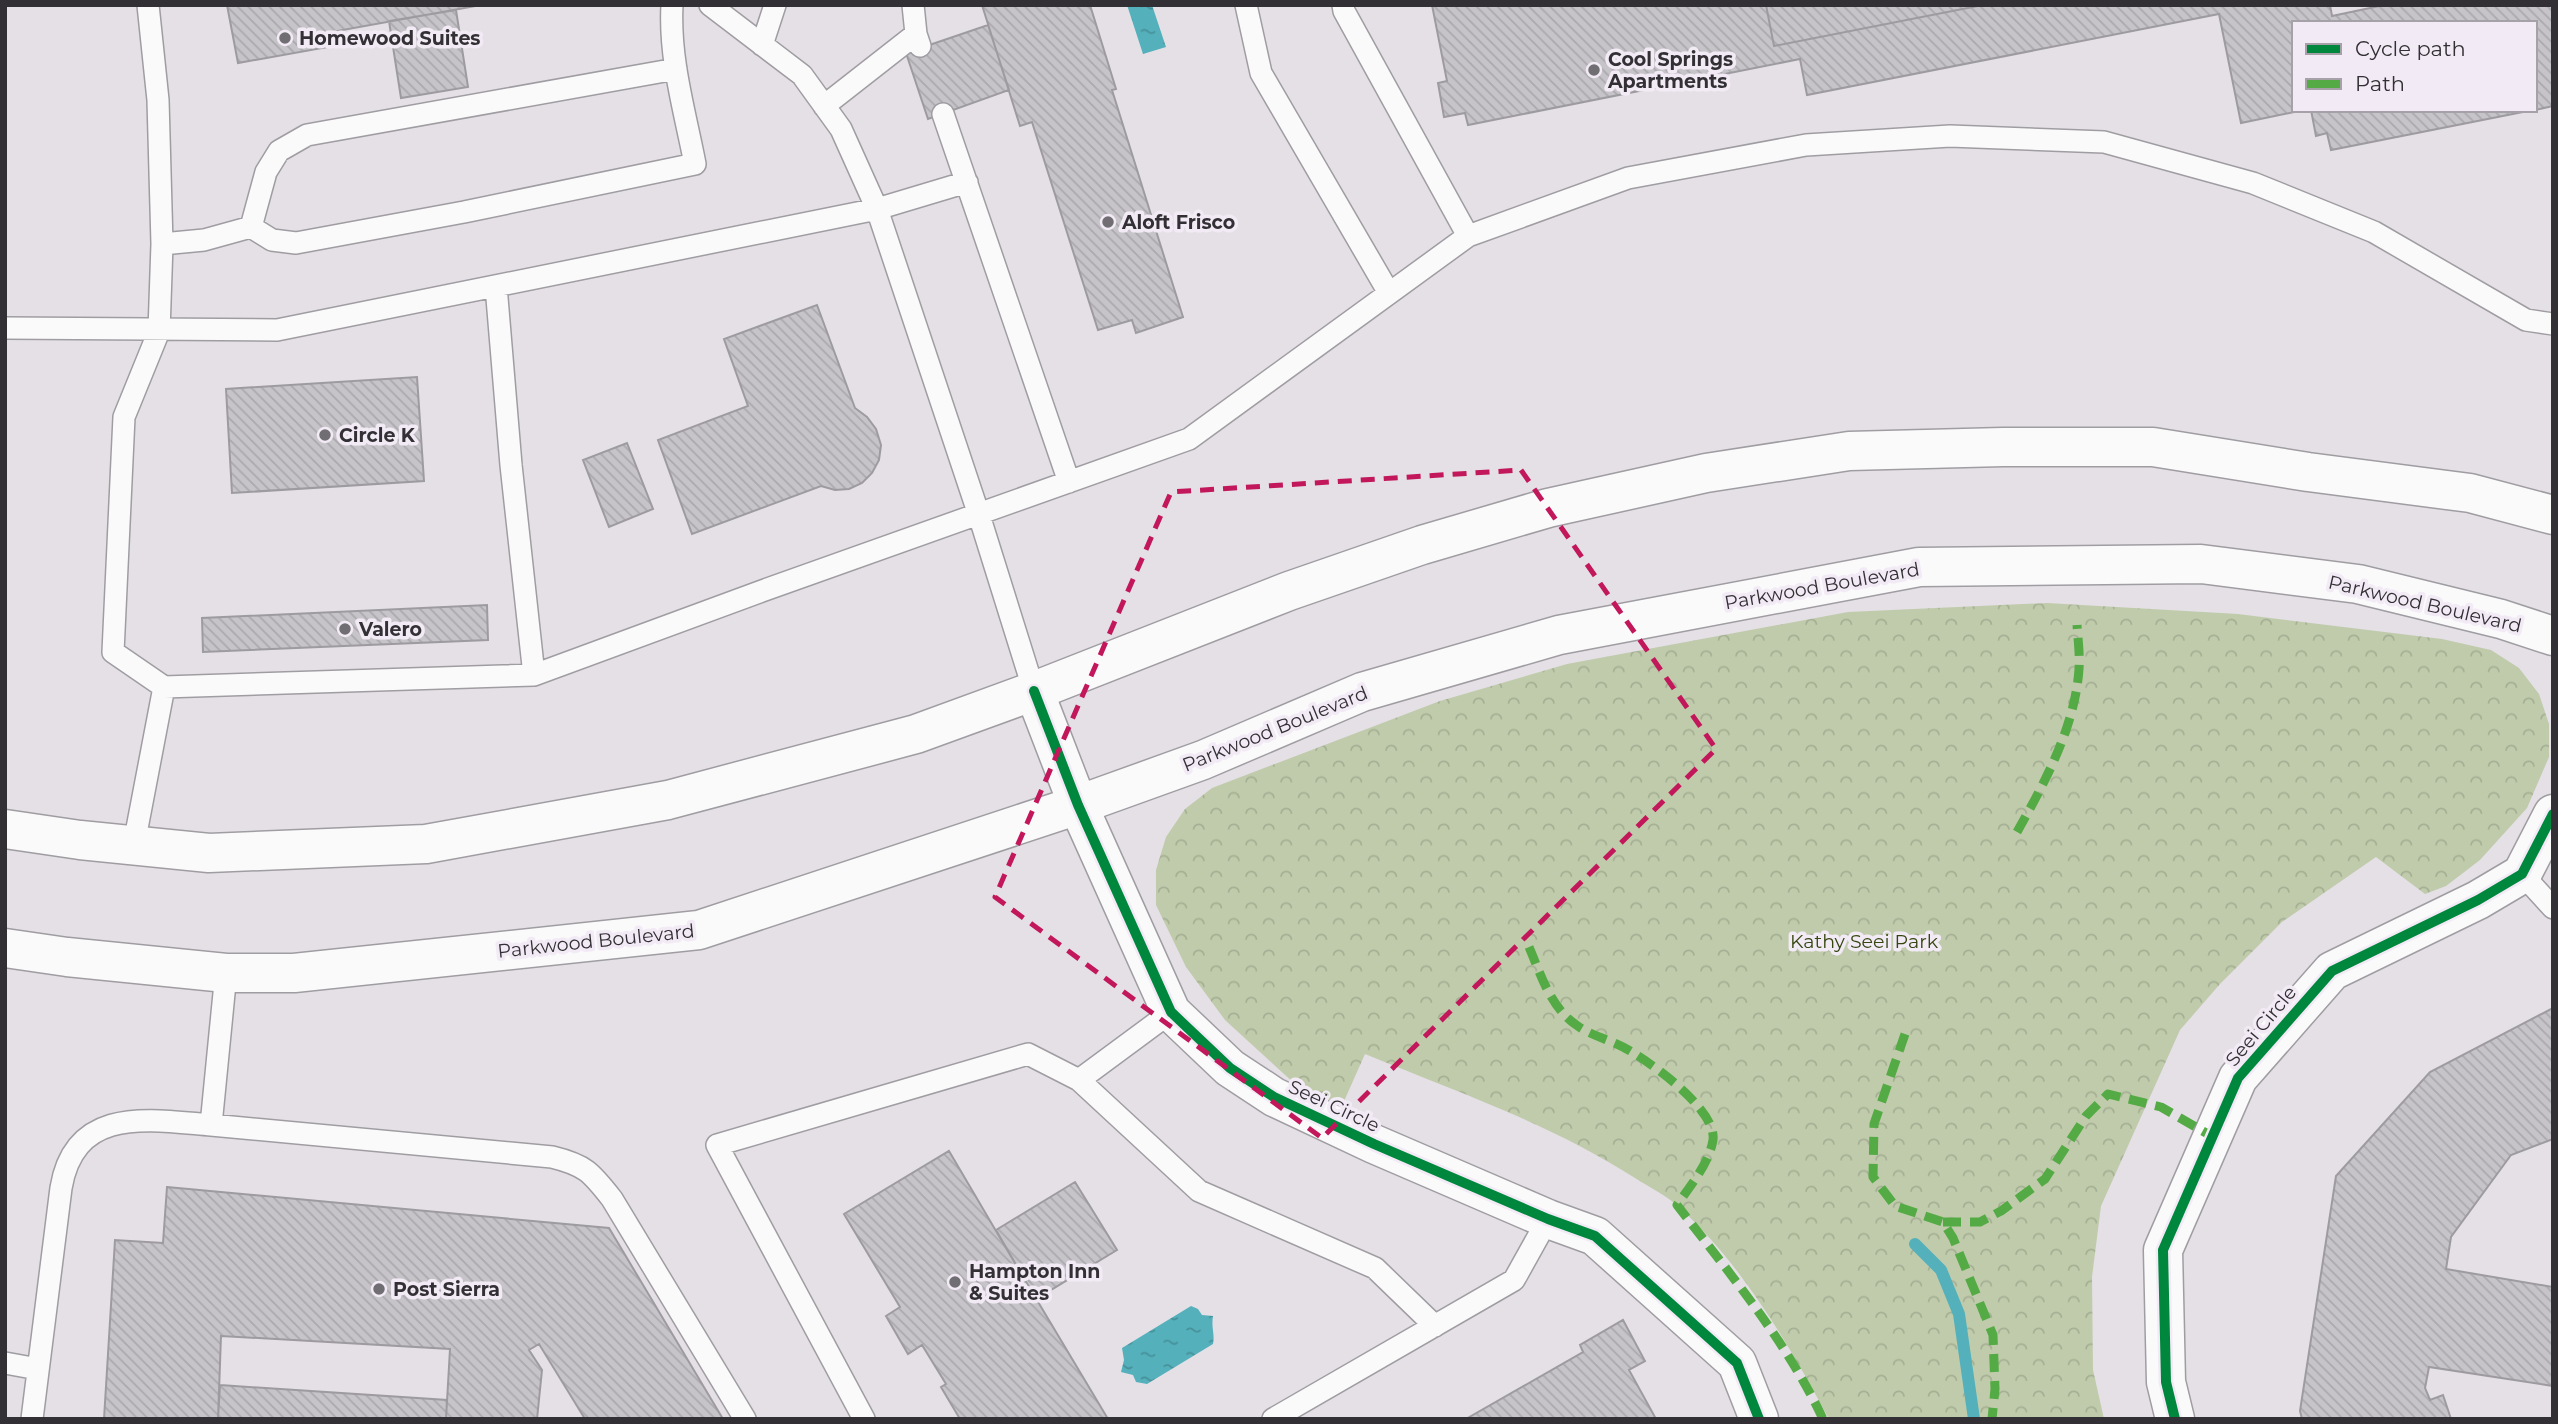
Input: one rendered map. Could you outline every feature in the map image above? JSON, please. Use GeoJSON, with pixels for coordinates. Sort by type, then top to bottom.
{"type":"FeatureCollection","features":[{"type":"Feature","properties":{"kind":"main road"},"geometry":{"type":"LineString","coordinates":[[5,829],[80,840],[209,853],[426,844],[668,800],[916,734],[1289,591],[1422,545],[1548,508],[1706,473],[1849,451],[2153,447],[2308,472],[2470,493],[2553,515]]}},
{"type":"Feature","properties":{"kind":"main road","name":"Parkwood Boulevard"},"geometry":{"type":"LineString","coordinates":[[5,948],[226,974],[294,974],[699,930],[1078,805],[1203,760],[1362,692],[1559,635],[1919,567],[2201,564],[2358,584],[2501,619],[2553,636]]}},
{"type":"Feature","properties":{"kind":"main road","name":"Seei Circle"},"geometry":{"type":"LineString","coordinates":[[1034,691],[1078,805],[1171,1012],[1230,1068],[1274,1097],[1374,1144],[1548,1219],[1595,1236],[1737,1363],[1759,1419]]}},
{"type":"Feature","properties":{"kind":"main road"},"geometry":{"type":"LineString","coordinates":[[2522,874],[2553,814]]}},
{"type":"Feature","properties":{"kind":"main road","name":"Seei Circle"},"geometry":{"type":"LineString","coordinates":[[2175,1419],[2166,1382],[2163,1250],[2238,1078],[2332,971],[2478,900],[2522,874]]}},
{"type":"Feature","properties":{"kind":"lane"},"geometry":{"type":"LineString","coordinates":[[148,5],[158,100],[162,244],[159,331],[124,417],[113,652],[164,687],[534,675],[1189,439],[1468,236],[1628,178],[1806,145],[1950,136],[2104,142],[2266,187],[2374,232],[2526,320],[2553,324]]}},
{"type":"Feature","properties":{"kind":"lane"},"geometry":{"type":"LineString","coordinates":[[162,244],[204,240],[251,227],[272,240],[296,243],[464,212],[695,164],[676,69],[671,29],[672,5]]}},
{"type":"Feature","properties":{"kind":"lane"},"geometry":{"type":"LineString","coordinates":[[710,5],[802,75],[841,129],[877,209],[979,515],[1034,691]]}},
{"type":"Feature","properties":{"kind":"lane"},"geometry":{"type":"LineString","coordinates":[[762,45],[775,5]]}},
{"type":"Feature","properties":{"kind":"lane"},"geometry":{"type":"LineString","coordinates":[[824,106],[918,41],[913,5]]}},
{"type":"Feature","properties":{"kind":"lane"},"geometry":{"type":"LineString","coordinates":[[1246,5],[1261,73],[1389,293]]}},
{"type":"Feature","properties":{"kind":"lane"},"geometry":{"type":"LineString","coordinates":[[1343,5],[1468,236]]}},
{"type":"Feature","properties":{"kind":"lane"},"geometry":{"type":"LineString","coordinates":[[251,227],[266,172],[279,151],[307,135],[676,69]]}},
{"type":"Feature","properties":{"kind":"lane"},"geometry":{"type":"LineString","coordinates":[[943,114],[1069,482]]}},
{"type":"Feature","properties":{"kind":"lane"},"geometry":{"type":"LineString","coordinates":[[5,328],[277,330],[877,209],[967,182]]}},
{"type":"Feature","properties":{"kind":"lane"},"geometry":{"type":"LineString","coordinates":[[496,286],[511,464],[534,675]]}},
{"type":"Feature","properties":{"kind":"lane"},"geometry":{"type":"LineString","coordinates":[[134,844],[164,687]]}},
{"type":"Feature","properties":{"kind":"lane"},"geometry":{"type":"LineString","coordinates":[[2522,874],[2553,908]]}},
{"type":"Feature","properties":{"kind":"lane"},"geometry":{"type":"LineString","coordinates":[[211,1125],[226,974]]}},
{"type":"Feature","properties":{"kind":"lane"},"geometry":{"type":"LineString","coordinates":[[1079,1080],[1171,1012]]}},
{"type":"Feature","properties":{"kind":"lane"},"geometry":{"type":"LineString","coordinates":[[864,1419],[717,1145],[1028,1054],[1079,1080],[1199,1191],[1375,1268],[1435,1326]]}},
{"type":"Feature","properties":{"kind":"lane"},"geometry":{"type":"LineString","coordinates":[[32,1419],[63,1178],[77,1149],[106,1126],[126,1120],[211,1125],[552,1157],[573,1162],[596,1178],[618,1208],[745,1419]]}},
{"type":"Feature","properties":{"kind":"lane"},"geometry":{"type":"LineString","coordinates":[[1273,1419],[1514,1280],[1548,1219]]}},
{"type":"Feature","properties":{"kind":"lane"},"geometry":{"type":"LineString","coordinates":[[5,1363],[38,1369]]}},
{"type":"Feature","properties":{"kind":"highlighted area"},"geometry":{"type":"Polygon","coordinates":[[[1521,470],[1716,749],[1322,1138],[995,897],[1171,492],[1521,470]]]}},
{"type":"Feature","properties":{"kind":"green space","name":"Kathy Seei Park"},"geometry":{"type":"Polygon","coordinates":[[[2047,603],[2238,614],[2442,639],[2491,650],[2519,668],[2539,694],[2549,724],[2549,757],[2527,808],[2480,860],[2446,886],[2425,894],[2376,857],[2282,922],[2220,984],[2180,1030],[2101,1206],[2092,1277],[2093,1370],[2104,1419],[1829,1419],[1780,1334],[1744,1280],[1724,1254],[1674,1203],[1603,1159],[1537,1125],[1365,1054],[1341,1108],[1295,1084],[1225,1020],[1186,967],[1156,905],[1156,870],[1166,837],[1185,809],[1212,788],[1440,701],[1567,664],[1848,612],[2047,603]]]}},
{"type":"Feature","properties":{"kind":"water"},"geometry":{"type":"Polygon","coordinates":[[[1127,5],[1152,5],[1166,47],[1143,54],[1127,5]]]}},
{"type":"Feature","properties":{"kind":"water"},"geometry":{"type":"Polygon","coordinates":[[[1191,1306],[1198,1309],[1202,1315],[1213,1316],[1213,1344],[1147,1384],[1136,1382],[1133,1375],[1121,1372],[1124,1360],[1122,1348],[1191,1306]]]}},
{"type":"Feature","properties":{"kind":"building","name":"Homewood Suites"},"geometry":{"type":"Polygon","coordinates":[[[227,5],[481,5],[337,31],[339,45],[238,63],[227,5]]]}},
{"type":"Feature","properties":{"kind":"building","name":"Aloft Frisco"},"geometry":{"type":"Polygon","coordinates":[[[982,5],[1090,5],[1116,89],[1112,90],[1183,317],[1136,333],[1132,320],[1098,330],[1032,122],[1020,126],[982,5]]]}},
{"type":"Feature","properties":{"kind":"building","name":"Cool Springs Apartments"},"geometry":{"type":"Polygon","coordinates":[[[1432,5],[1766,5],[1774,46],[1983,5],[2330,5],[2332,16],[2384,5],[2553,5],[2553,106],[2537,110],[2537,21],[2292,21],[2292,112],[2294,112],[2241,123],[2219,14],[1807,95],[1800,59],[1468,125],[1465,113],[1444,117],[1438,83],[1447,81],[1432,5]]]}},
{"type":"Feature","properties":{"kind":"building"},"geometry":{"type":"Polygon","coordinates":[[[1766,5],[1983,5],[1774,46],[1766,5]]]}},
{"type":"Feature","properties":{"kind":"building"},"geometry":{"type":"Polygon","coordinates":[[[456,10],[468,87],[401,98],[389,21],[456,10]]]}},
{"type":"Feature","properties":{"kind":"building"},"geometry":{"type":"Polygon","coordinates":[[[988,25],[1009,90],[928,119],[906,53],[988,25]]]}},
{"type":"Feature","properties":{"kind":"building"},"geometry":{"type":"Polygon","coordinates":[[[2311,112],[2523,112],[2331,150],[2327,133],[2316,136],[2311,112]]]}},
{"type":"Feature","properties":{"kind":"building"},"geometry":{"type":"Polygon","coordinates":[[[817,305],[855,408],[867,417],[876,429],[881,445],[879,460],[872,473],[862,483],[849,489],[835,490],[821,486],[692,534],[658,440],[748,406],[724,339],[817,305]]]}},
{"type":"Feature","properties":{"kind":"building","name":"Circle K"},"geometry":{"type":"Polygon","coordinates":[[[417,377],[424,481],[232,493],[226,389],[417,377]]]}},
{"type":"Feature","properties":{"kind":"building"},"geometry":{"type":"Polygon","coordinates":[[[627,443],[653,509],[609,527],[583,460],[627,443]]]}},
{"type":"Feature","properties":{"kind":"building","name":"Valero"},"geometry":{"type":"Polygon","coordinates":[[[487,605],[488,640],[203,652],[202,618],[487,605]]]}},
{"type":"Feature","properties":{"kind":"building"},"geometry":{"type":"Polygon","coordinates":[[[2553,1008],[2553,1139],[2511,1155],[2451,1237],[2446,1269],[2553,1287],[2553,1386],[2429,1367],[2425,1388],[2430,1400],[2443,1395],[2451,1419],[2302,1419],[2300,1411],[2336,1176],[2430,1072],[2553,1008]]]}},
{"type":"Feature","properties":{"kind":"building","name":"Hampton Inn & Suites"},"geometry":{"type":"Polygon","coordinates":[[[949,1151],[1108,1419],[960,1419],[941,1387],[946,1384],[922,1345],[908,1354],[886,1316],[900,1307],[844,1214],[949,1151]]]}},
{"type":"Feature","properties":{"kind":"building"},"geometry":{"type":"Polygon","coordinates":[[[1075,1182],[1117,1250],[1036,1299],[996,1230],[1075,1182]]]}},
{"type":"Feature","properties":{"kind":"building","name":"Post Sierra"},"geometry":{"type":"Polygon","coordinates":[[[167,1187],[609,1228],[723,1419],[585,1419],[539,1344],[529,1350],[542,1370],[537,1419],[446,1419],[450,1349],[221,1336],[218,1419],[104,1419],[115,1240],[163,1243],[167,1187]]]}},
{"type":"Feature","properties":{"kind":"building"},"geometry":{"type":"Polygon","coordinates":[[[1623,1320],[1645,1361],[1629,1370],[1656,1419],[1466,1419],[1583,1352],[1580,1345],[1623,1320]]]}},
{"type":"Feature","properties":{"kind":"building"},"geometry":{"type":"Polygon","coordinates":[[[220,1385],[447,1400],[446,1419],[218,1419],[220,1385]]]}},
{"type":"Feature","properties":{"kind":"waterway"},"geometry":{"type":"LineString","coordinates":[[1915,1244],[1941,1270],[1959,1314],[1974,1419]]}},
{"type":"Feature","properties":{"kind":"marked path"},"geometry":{"type":"LineString","coordinates":[[2017,832],[2048,774],[2072,712],[2079,669],[2077,625]]}},
{"type":"Feature","properties":{"kind":"marked path"},"geometry":{"type":"LineString","coordinates":[[1529,947],[1547,989],[1566,1017],[1586,1031],[1623,1047],[1664,1074],[1693,1100],[1704,1114],[1711,1128],[1711,1149],[1708,1158],[1677,1205],[1774,1335],[1823,1419]]}},
{"type":"Feature","properties":{"kind":"marked path"},"geometry":{"type":"LineString","coordinates":[[1905,1034],[1874,1124],[1873,1177],[1895,1206],[1943,1222],[1953,1238],[1993,1335],[1995,1389],[1992,1419]]}},
{"type":"Feature","properties":{"kind":"marked path"},"geometry":{"type":"LineString","coordinates":[[1943,1222],[1980,1222],[2001,1211],[2045,1179],[2086,1116],[2108,1094],[2161,1107],[2213,1137]]}},
{"type":"Feature","properties":{"kind":"cycle path"},"geometry":{"type":"LineString","coordinates":[[1034,691],[1078,805],[1171,1012],[1230,1068],[1274,1097],[1374,1144],[1548,1219],[1595,1236],[1737,1363],[1759,1419]]}},
{"type":"Feature","properties":{"kind":"cycle path"},"geometry":{"type":"LineString","coordinates":[[2175,1419],[2166,1382],[2163,1250],[2238,1078],[2332,971],[2478,900],[2522,874],[2553,814]]}},
{"type":"Feature","properties":{"kind":"place","name":"Homewood Suites"},"geometry":{"type":"Point","coordinates":[285,38]}},
{"type":"Feature","properties":{"kind":"place","name":"Cool Springs Apartments"},"geometry":{"type":"Point","coordinates":[1594,70]}},
{"type":"Feature","properties":{"kind":"place","name":"Aloft Frisco"},"geometry":{"type":"Point","coordinates":[1108,222]}},
{"type":"Feature","properties":{"kind":"place","name":"Circle K"},"geometry":{"type":"Point","coordinates":[325,435]}},
{"type":"Feature","properties":{"kind":"place","name":"Valero"},"geometry":{"type":"Point","coordinates":[345,629]}},
{"type":"Feature","properties":{"kind":"place","name":"Hampton Inn & Suites"},"geometry":{"type":"Point","coordinates":[955,1282]}},
{"type":"Feature","properties":{"kind":"place","name":"Post Sierra"},"geometry":{"type":"Point","coordinates":[379,1289]}}]}
